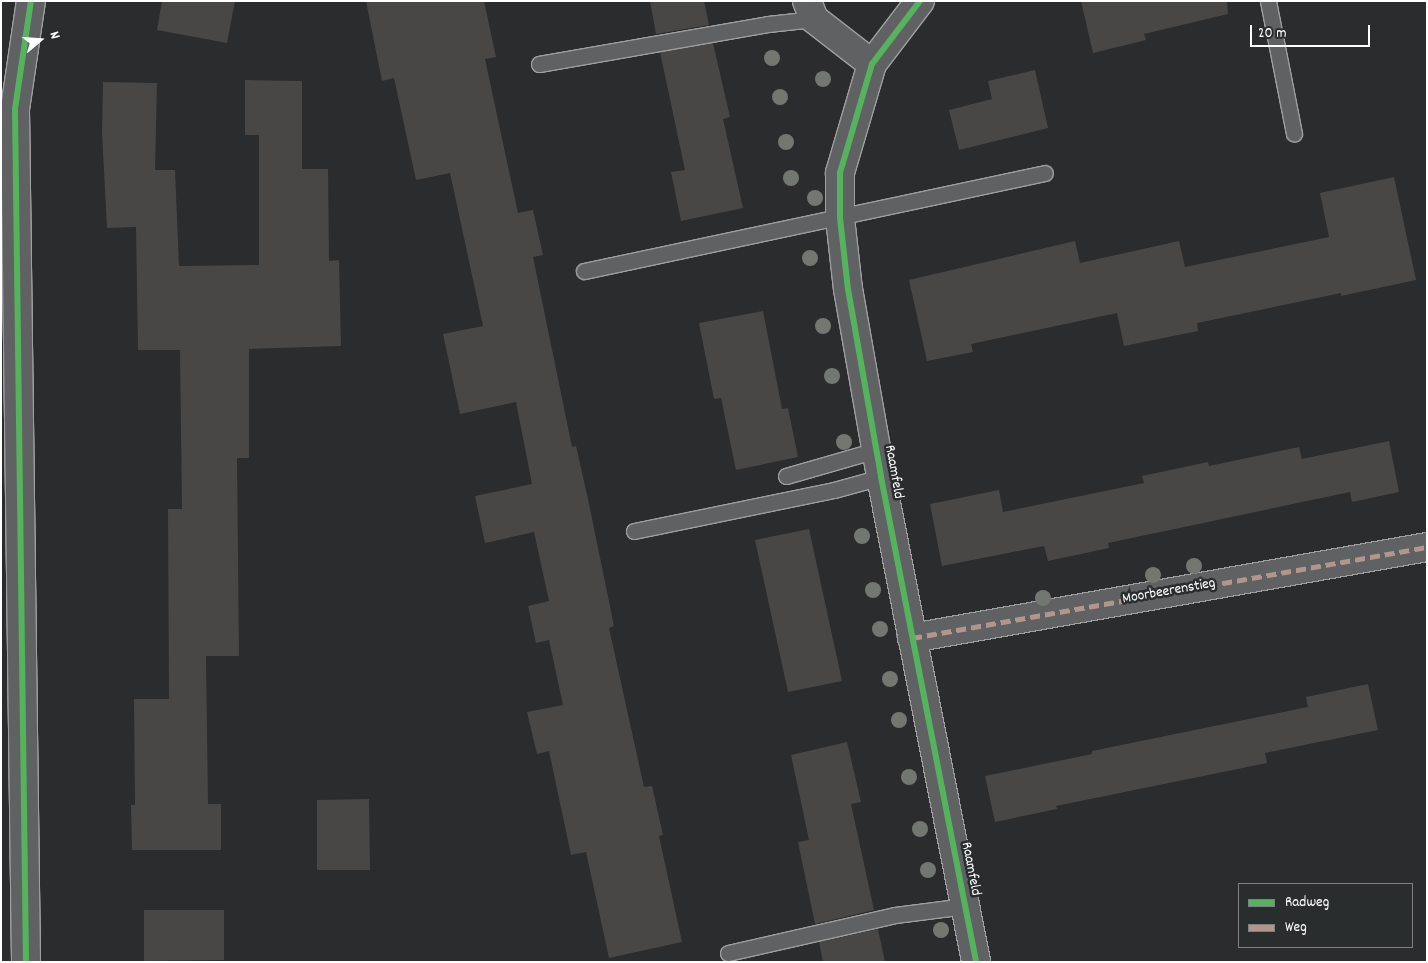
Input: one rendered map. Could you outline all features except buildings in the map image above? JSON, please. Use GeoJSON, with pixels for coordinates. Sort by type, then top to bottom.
{"type":"FeatureCollection","features":[{"type":"Feature","properties":{"kind":"street"},"geometry":{"type":"LineString","coordinates":[[26,962],[15,108],[31,1]]}},
{"type":"Feature","properties":{"kind":"street","name":"Raamfeld"},"geometry":{"type":"LineString","coordinates":[[920,1],[872,64],[840,173],[840,218],[848,289],[880,477],[976,962]]}},
{"type":"Feature","properties":{"kind":"street"},"geometry":{"type":"LineString","coordinates":[[810,10],[872,64]]}},
{"type":"Feature","properties":{"kind":"street","name":"Moorbeerenstieg"},"geometry":{"type":"LineString","coordinates":[[912,638],[1427,547]]}},
{"type":"Feature","properties":{"kind":"lane"},"geometry":{"type":"LineString","coordinates":[[1268,1],[1294,133]]}},
{"type":"Feature","properties":{"kind":"lane"},"geometry":{"type":"LineString","coordinates":[[539,64],[768,24],[810,10]]}},
{"type":"Feature","properties":{"kind":"lane"},"geometry":{"type":"LineString","coordinates":[[584,271],[840,218],[1045,172]]}},
{"type":"Feature","properties":{"kind":"lane"},"geometry":{"type":"LineString","coordinates":[[786,476],[876,450]]}},
{"type":"Feature","properties":{"kind":"lane"},"geometry":{"type":"LineString","coordinates":[[634,531],[834,490],[880,477]]}},
{"type":"Feature","properties":{"kind":"lane"},"geometry":{"type":"LineString","coordinates":[[728,953],[895,915],[965,906]]}},
{"type":"Feature","properties":{"kind":"marked path"},"geometry":{"type":"LineString","coordinates":[[912,638],[1427,547]]}},
{"type":"Feature","properties":{"kind":"cycle path"},"geometry":{"type":"LineString","coordinates":[[26,962],[15,109],[31,1]]}},
{"type":"Feature","properties":{"kind":"cycle path"},"geometry":{"type":"LineString","coordinates":[[920,1],[872,64],[840,173],[840,218],[848,289],[881,477],[976,962]]}}]}
